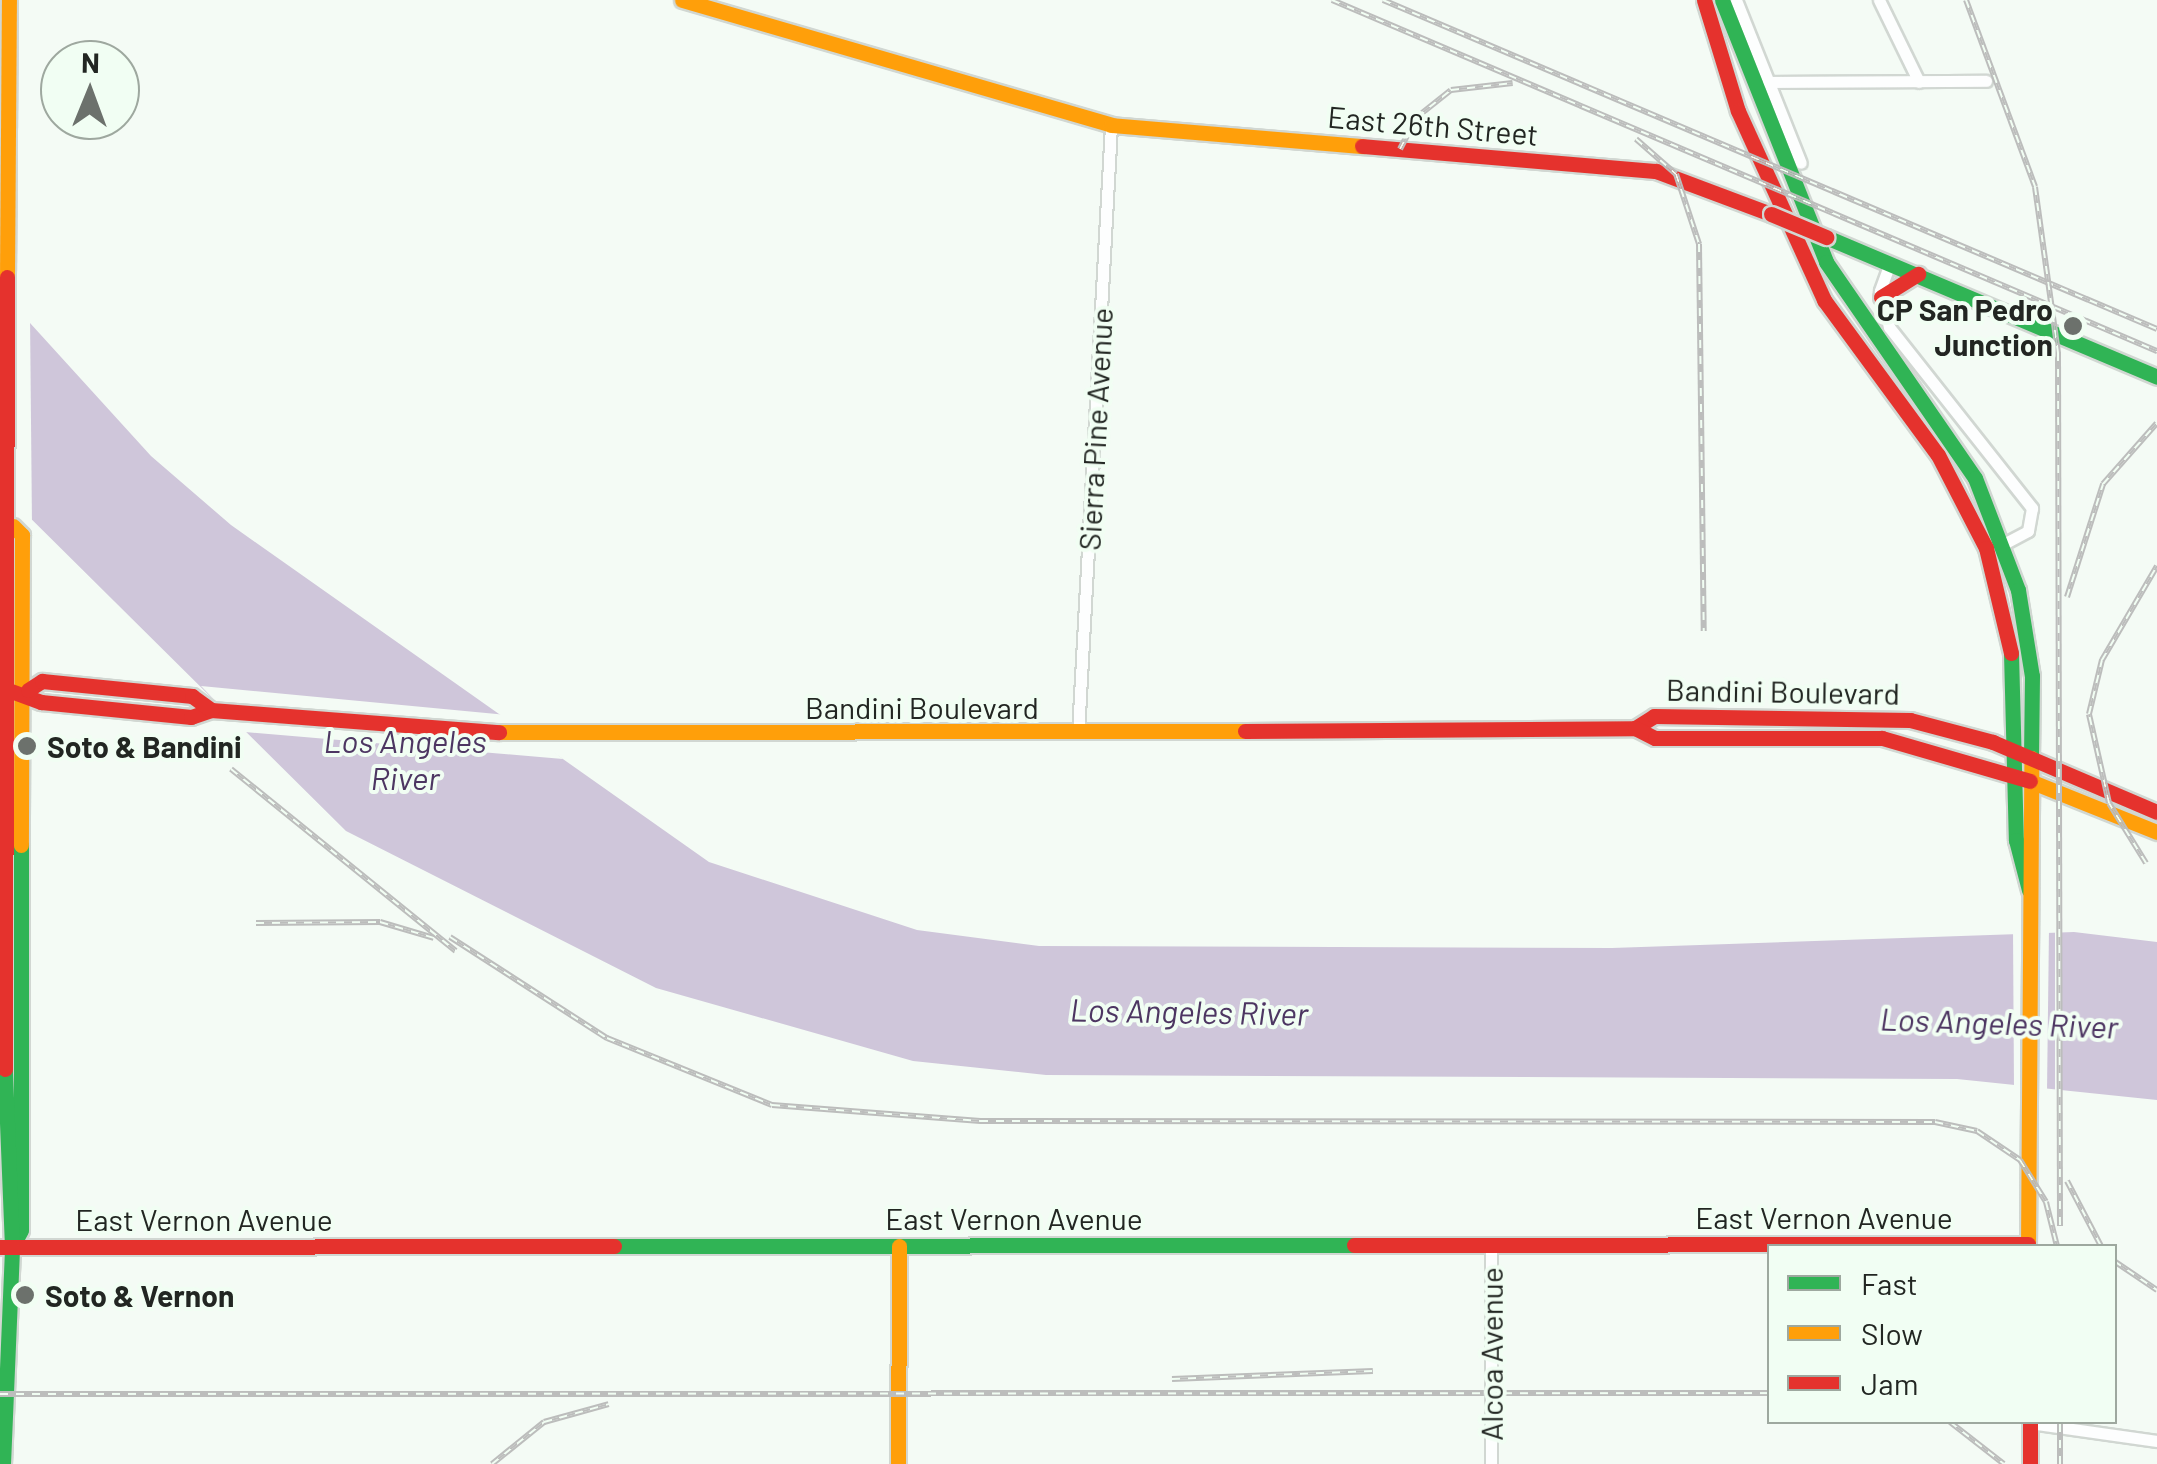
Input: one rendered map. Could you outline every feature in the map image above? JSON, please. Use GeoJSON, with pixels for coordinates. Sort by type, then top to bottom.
{"type":"FeatureCollection","features":[{"type":"Feature","properties":{"kind":"main road"},"geometry":{"type":"LineString","coordinates":[[6,1247],[21,1230],[13,688],[5,535],[13,526],[9,0]]}},
{"type":"Feature","properties":{"kind":"main road","name":"East 26th Street"},"geometry":{"type":"LineString","coordinates":[[682,0],[1112,125],[1656,171],[1918,274],[2157,376]]}},
{"type":"Feature","properties":{"kind":"main road"},"geometry":{"type":"LineString","coordinates":[[1704,0],[1738,110],[1817,286],[1938,455],[1980,532],[2011,650],[2014,774],[2029,890]]}},
{"type":"Feature","properties":{"kind":"main road"},"geometry":{"type":"LineString","coordinates":[[1722,0],[1826,262],[1975,478],[2004,544],[2028,639],[2033,761],[2028,1244]]}},
{"type":"Feature","properties":{"kind":"main road"},"geometry":{"type":"LineString","coordinates":[[1880,296],[1918,274]]}},
{"type":"Feature","properties":{"kind":"main road"},"geometry":{"type":"LineString","coordinates":[[3,1464],[3,1023],[13,688]]}},
{"type":"Feature","properties":{"kind":"main road","name":"Bandini Boulevard"},"geometry":{"type":"LineString","coordinates":[[13,688],[41,702],[190,717],[211,710],[545,736],[1634,728],[1655,738],[1902,740],[2014,774],[2157,832]]}},
{"type":"Feature","properties":{"kind":"main road","name":"Bandini Boulevard"},"geometry":{"type":"LineString","coordinates":[[1634,728],[1654,716],[1866,714],[1952,728],[2157,812]]}},
{"type":"Feature","properties":{"kind":"main road"},"geometry":{"type":"LineString","coordinates":[[2033,824],[2059,792]]}},
{"type":"Feature","properties":{"kind":"main road"},"geometry":{"type":"LineString","coordinates":[[3,1023],[20,1024]]}},
{"type":"Feature","properties":{"kind":"main road","name":"East Vernon Avenue"},"geometry":{"type":"LineString","coordinates":[[6,1247],[1767,1245]]}},
{"type":"Feature","properties":{"kind":"main road"},"geometry":{"type":"LineString","coordinates":[[898,1246],[898,1464]]}},
{"type":"Feature","properties":{"kind":"main road"},"geometry":{"type":"LineString","coordinates":[[2030,1424],[2030,1464]]}},
{"type":"Feature","properties":{"kind":"street"},"geometry":{"type":"LineString","coordinates":[[1736,0],[1802,163]]}},
{"type":"Feature","properties":{"kind":"street"},"geometry":{"type":"LineString","coordinates":[[1879,0],[1919,82]]}},
{"type":"Feature","properties":{"kind":"street"},"geometry":{"type":"LineString","coordinates":[[1768,82],[1986,81]]}},
{"type":"Feature","properties":{"kind":"street","name":"Sierra Pine Avenue"},"geometry":{"type":"LineString","coordinates":[[1078,733],[1112,125]]}},
{"type":"Feature","properties":{"kind":"street"},"geometry":{"type":"LineString","coordinates":[[1890,263],[1880,296],[1905,354],[2032,508],[2030,528],[2004,544]]}},
{"type":"Feature","properties":{"kind":"street","name":"Alcoa Avenue"},"geometry":{"type":"LineString","coordinates":[[1491,1245],[1491,1464]]}},
{"type":"Feature","properties":{"kind":"street"},"geometry":{"type":"LineString","coordinates":[[2043,1424],[2157,1441]]}},
{"type":"Feature","properties":{"kind":"water","name":"Los Angeles River"},"geometry":{"type":"Polygon","coordinates":[[[0,290],[151,456],[231,525],[709,862],[917,930],[1039,946],[1612,948],[2074,932],[2157,942],[2157,1100],[1957,1079],[1046,1075],[913,1061],[656,988],[346,831],[0,488],[0,290]]]}},
{"type":"Feature","properties":{"kind":"pier"},"geometry":{"type":"Polygon","coordinates":[[[4,286],[30,316],[32,526],[0,495],[4,286]]]}},
{"type":"Feature","properties":{"kind":"pier"},"geometry":{"type":"Polygon","coordinates":[[[201,686],[507,715],[563,759],[245,732],[201,686]]]}},
{"type":"Feature","properties":{"kind":"pier"},"geometry":{"type":"Polygon","coordinates":[[[2049,928],[2047,1091],[2014,1088],[2013,929],[2049,928]]]}},
{"type":"Feature","properties":{"kind":"pier"},"geometry":{"type":"Polygon","coordinates":[[[2055,928],[2062,928],[2062,1092],[2055,1091],[2055,928]]]}},
{"type":"Feature","properties":{"kind":"railway"},"geometry":{"type":"LineString","coordinates":[[1332,0],[2157,351]]}},
{"type":"Feature","properties":{"kind":"railway"},"geometry":{"type":"LineString","coordinates":[[1383,0],[2157,329]]}},
{"type":"Feature","properties":{"kind":"railway"},"geometry":{"type":"LineString","coordinates":[[1966,0],[2035,187],[2058,353],[2060,1226]]}},
{"type":"Feature","properties":{"kind":"railway"},"geometry":{"type":"LineString","coordinates":[[1400,149],[1417,117],[1451,90],[1513,83]]}},
{"type":"Feature","properties":{"kind":"railway"},"geometry":{"type":"LineString","coordinates":[[1636,139],[1676,174],[1699,244],[1704,631]]}},
{"type":"Feature","properties":{"kind":"railway"},"geometry":{"type":"LineString","coordinates":[[2067,597],[2103,484],[2157,423]]}},
{"type":"Feature","properties":{"kind":"railway"},"geometry":{"type":"LineString","coordinates":[[2146,863],[2109,803],[2089,714],[2102,660],[2157,566]]}},
{"type":"Feature","properties":{"kind":"railway"},"geometry":{"type":"LineString","coordinates":[[231,769],[456,951]]}},
{"type":"Feature","properties":{"kind":"railway"},"geometry":{"type":"LineString","coordinates":[[256,923],[380,922],[434,938]]}},
{"type":"Feature","properties":{"kind":"railway"},"geometry":{"type":"LineString","coordinates":[[450,937],[607,1038],[772,1105],[980,1121],[1935,1122],[1977,1131],[2020,1160],[2046,1202],[2056,1244]]}},
{"type":"Feature","properties":{"kind":"railway"},"geometry":{"type":"LineString","coordinates":[[2067,1181],[2100,1244]]}},
{"type":"Feature","properties":{"kind":"railway"},"geometry":{"type":"LineString","coordinates":[[2117,1263],[2157,1290]]}},
{"type":"Feature","properties":{"kind":"railway"},"geometry":{"type":"LineString","coordinates":[[1172,1379],[1373,1371]]}},
{"type":"Feature","properties":{"kind":"railway"},"geometry":{"type":"LineString","coordinates":[[0,1394],[1767,1393]]}},
{"type":"Feature","properties":{"kind":"railway"},"geometry":{"type":"LineString","coordinates":[[492,1464],[544,1422],[609,1404]]}},
{"type":"Feature","properties":{"kind":"railway"},"geometry":{"type":"LineString","coordinates":[[1953,1424],[2004,1464]]}},
{"type":"Feature","properties":{"kind":"railway"},"geometry":{"type":"LineString","coordinates":[[2060,1424],[2060,1464]]}},
{"type":"Feature","properties":{"kind":"traffic: fast"},"geometry":{"type":"LineString","coordinates":[[1722,0],[1826,262],[1975,478],[2018,590],[2032,676],[2031,758]]}},
{"type":"Feature","properties":{"kind":"traffic: fast"},"geometry":{"type":"LineString","coordinates":[[1826,237],[2157,377]]}},
{"type":"Feature","properties":{"kind":"traffic: fast"},"geometry":{"type":"LineString","coordinates":[[2011,653],[2016,840],[2029,890]]}},
{"type":"Feature","properties":{"kind":"traffic: fast"},"geometry":{"type":"LineString","coordinates":[[12,1247],[21,1230],[21,845]]}},
{"type":"Feature","properties":{"kind":"traffic: fast"},"geometry":{"type":"LineString","coordinates":[[3,1464],[12,1247],[5,1069]]}},
{"type":"Feature","properties":{"kind":"traffic: fast"},"geometry":{"type":"LineString","coordinates":[[614,1246],[1354,1245]]}},
{"type":"Feature","properties":{"kind":"traffic: slow"},"geometry":{"type":"LineString","coordinates":[[7,277],[9,0]]}},
{"type":"Feature","properties":{"kind":"traffic: slow"},"geometry":{"type":"LineString","coordinates":[[682,0],[1111,125],[1362,146]]}},
{"type":"Feature","properties":{"kind":"traffic: slow"},"geometry":{"type":"LineString","coordinates":[[13,526],[22,535],[21,845]]}},
{"type":"Feature","properties":{"kind":"traffic: slow"},"geometry":{"type":"LineString","coordinates":[[499,732],[1245,731]]}},
{"type":"Feature","properties":{"kind":"traffic: slow"},"geometry":{"type":"LineString","coordinates":[[2028,1244],[2031,758]]}},
{"type":"Feature","properties":{"kind":"traffic: slow"},"geometry":{"type":"LineString","coordinates":[[2030,781],[2157,832]]}},
{"type":"Feature","properties":{"kind":"traffic: slow"},"geometry":{"type":"LineString","coordinates":[[898,1464],[899,1246]]}},
{"type":"Feature","properties":{"kind":"traffic: jam"},"geometry":{"type":"LineString","coordinates":[[1704,0],[1738,111],[1824,300],[1938,455],[1986,548],[2011,653]]}},
{"type":"Feature","properties":{"kind":"traffic: jam"},"geometry":{"type":"LineString","coordinates":[[1362,146],[1656,171],[1771,214]]}},
{"type":"Feature","properties":{"kind":"traffic: jam"},"geometry":{"type":"LineString","coordinates":[[1771,214],[1826,237]]}},
{"type":"Feature","properties":{"kind":"traffic: jam"},"geometry":{"type":"LineString","coordinates":[[1881,297],[1918,274]]}},
{"type":"Feature","properties":{"kind":"traffic: jam"},"geometry":{"type":"LineString","coordinates":[[5,1069],[7,277]]}},
{"type":"Feature","properties":{"kind":"traffic: jam"},"geometry":{"type":"LineString","coordinates":[[28,690],[42,681],[192,696],[211,710]]}},
{"type":"Feature","properties":{"kind":"traffic: jam"},"geometry":{"type":"LineString","coordinates":[[0,687],[41,702],[191,717],[211,710],[499,732]]}},
{"type":"Feature","properties":{"kind":"traffic: jam"},"geometry":{"type":"LineString","coordinates":[[1635,728],[1654,716],[1910,720],[1993,742],[2157,812]]}},
{"type":"Feature","properties":{"kind":"traffic: jam"},"geometry":{"type":"LineString","coordinates":[[1245,731],[1635,728],[1655,738],[1882,738],[2030,781]]}},
{"type":"Feature","properties":{"kind":"traffic: jam"},"geometry":{"type":"LineString","coordinates":[[1354,1245],[1767,1244]]}},
{"type":"Feature","properties":{"kind":"traffic: jam"},"geometry":{"type":"LineString","coordinates":[[0,1247],[614,1246]]}},
{"type":"Feature","properties":{"kind":"traffic: jam"},"geometry":{"type":"LineString","coordinates":[[2030,1424],[2030,1464]]}},
{"type":"Feature","properties":{"kind":"place","name":"CP San Pedro Junction"},"geometry":{"type":"Point","coordinates":[2073,326]}},
{"type":"Feature","properties":{"kind":"place","name":"Soto & Bandini"},"geometry":{"type":"Point","coordinates":[27,746]}},
{"type":"Feature","properties":{"kind":"place","name":"Soto & Vernon"},"geometry":{"type":"Point","coordinates":[25,1295]}}]}
